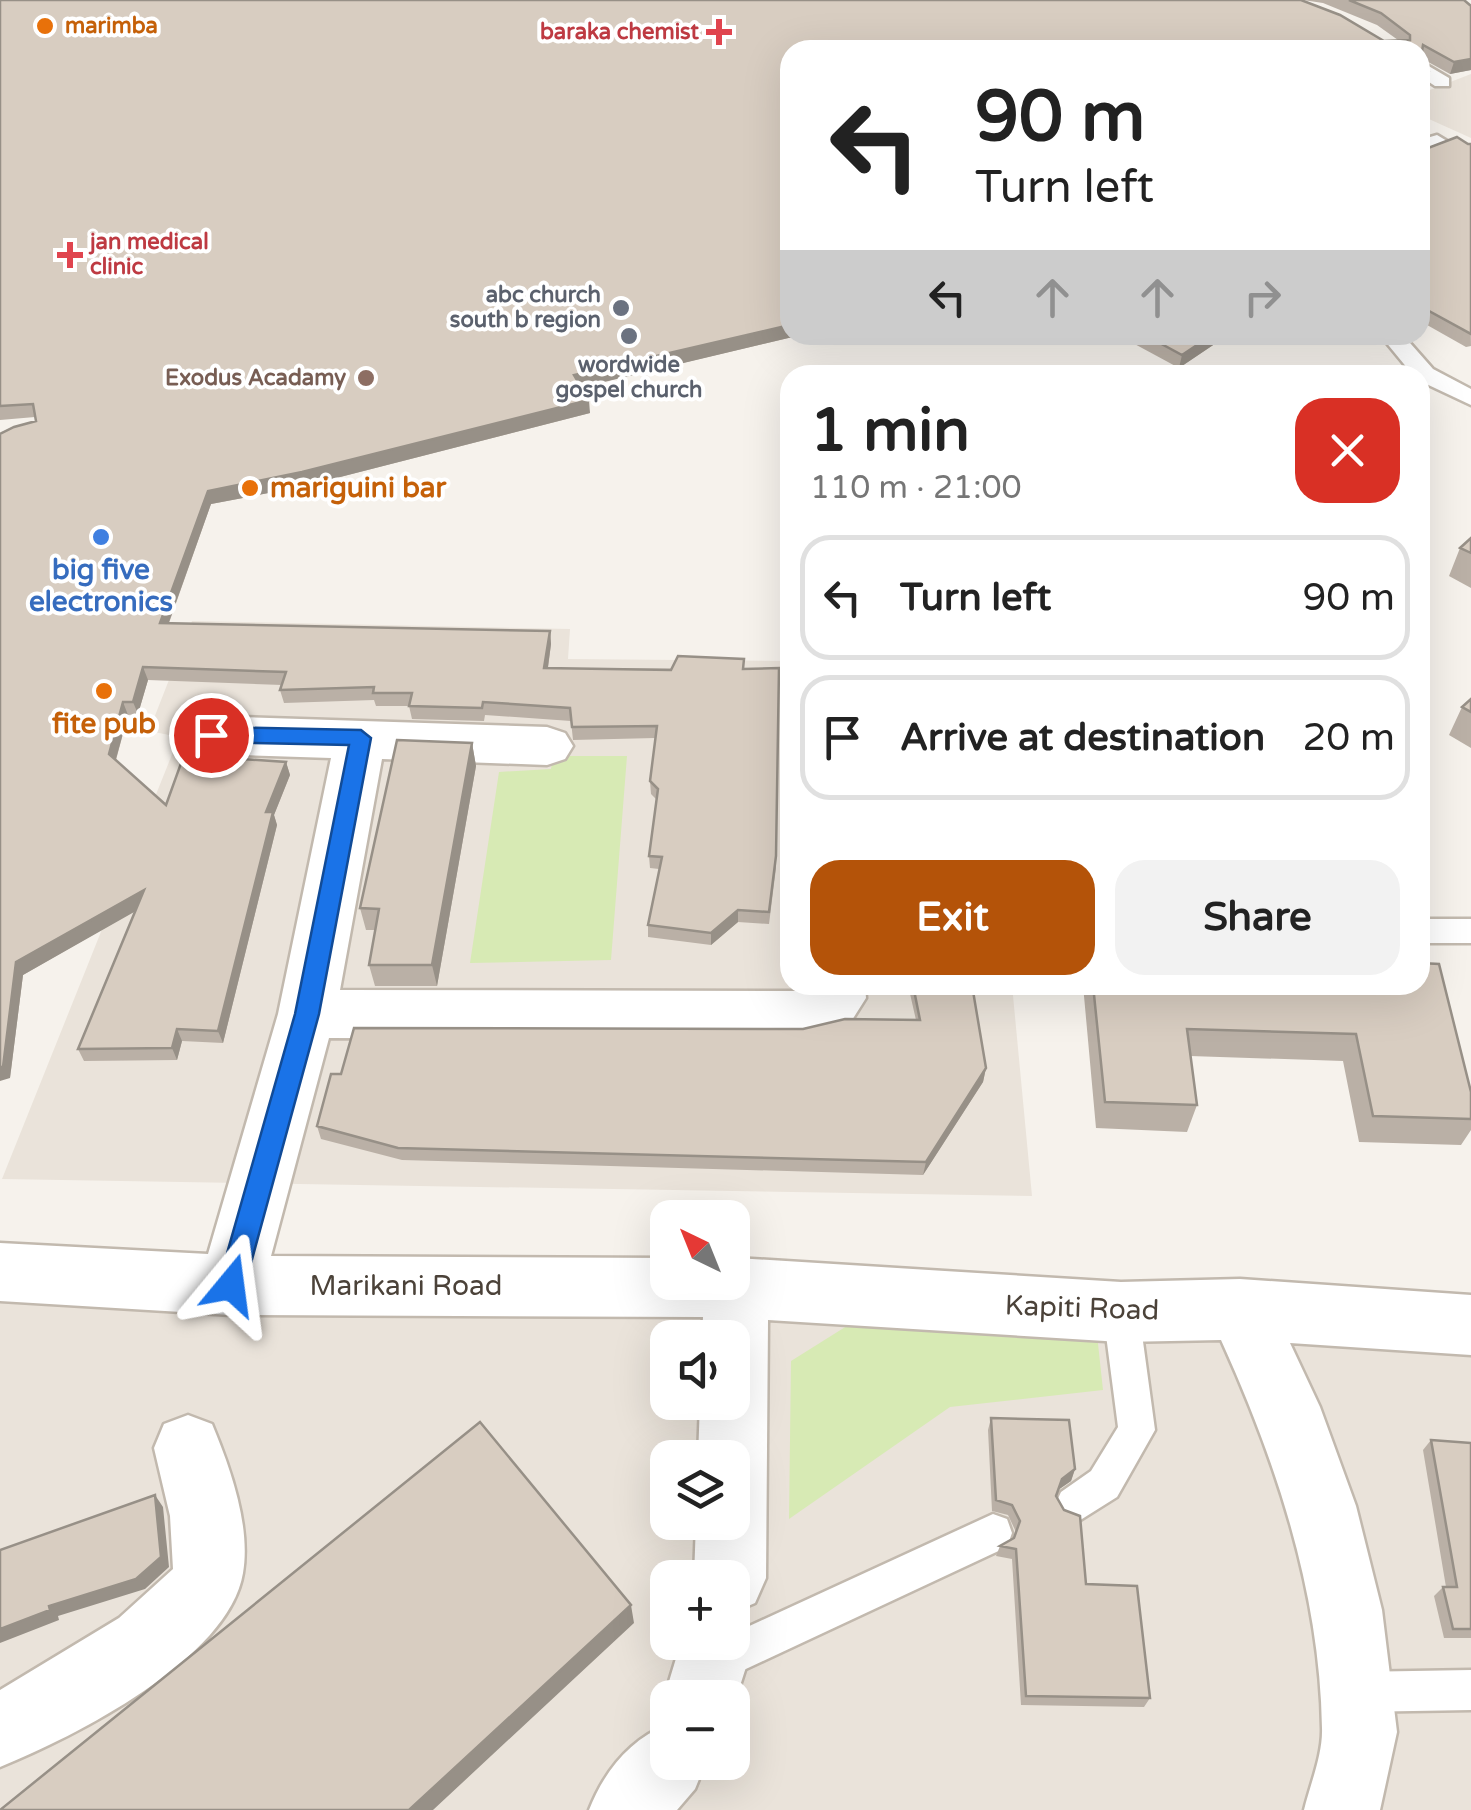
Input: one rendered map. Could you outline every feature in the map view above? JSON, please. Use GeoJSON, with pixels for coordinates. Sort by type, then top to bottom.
{"type":"FeatureCollection","features":[{"type":"Feature","properties":{"kind":"street"},"geometry":{"type":"LineString","coordinates":[[211,735],[547,746]]}},
{"type":"Feature","properties":{"kind":"street"},"geometry":{"type":"LineString","coordinates":[[231,1285],[307,1014],[361,738]]}},
{"type":"Feature","properties":{"kind":"street"},"geometry":{"type":"LineString","coordinates":[[307,1014],[802,1015],[827,1012],[837,995]]}},
{"type":"Feature","properties":{"kind":"street","name":"Marikani Road"},"geometry":{"type":"LineString","coordinates":[[0,1272],[231,1285],[650,1288]]}},
{"type":"Feature","properties":{"kind":"street","name":"Kapiti Road"},"geometry":{"type":"LineString","coordinates":[[750,1290],[1121,1312],[1240,1309],[1471,1324]]}},
{"type":"Feature","properties":{"kind":"street"},"geometry":{"type":"LineString","coordinates":[[715,1300],[729,1560]]}},
{"type":"Feature","properties":{"kind":"street"},"geometry":{"type":"LineString","coordinates":[[1240,1309],[1286,1407],[1321,1506],[1346,1610],[1360,1732],[1342,1810]]}},
{"type":"Feature","properties":{"kind":"street"},"geometry":{"type":"LineString","coordinates":[[0,1730],[116,1664],[175,1618],[205,1584],[207,1520],[188,1448]]}},
{"type":"Feature","properties":{"kind":"street"},"geometry":{"type":"LineString","coordinates":[[627,1810],[653,1780]]}},
{"type":"Feature","properties":{"kind":"lane"},"geometry":{"type":"LineString","coordinates":[[1430,74],[1442,82]]}},
{"type":"Feature","properties":{"kind":"lane"},"geometry":{"type":"LineString","coordinates":[[1400,345],[1417,365]]}},
{"type":"Feature","properties":{"kind":"lane"},"geometry":{"type":"LineString","coordinates":[[1430,377],[1471,398]]}},
{"type":"Feature","properties":{"kind":"lane"},"geometry":{"type":"LineString","coordinates":[[1430,930],[1471,931]]}},
{"type":"Feature","properties":{"kind":"lane"},"geometry":{"type":"LineString","coordinates":[[1074,1505],[1104,1484],[1137,1430],[1121,1312]]}},
{"type":"Feature","properties":{"kind":"lane"},"geometry":{"type":"LineString","coordinates":[[710,1668],[994,1533]]}},
{"type":"Feature","properties":{"kind":"lane"},"geometry":{"type":"LineString","coordinates":[[1355,1692],[1471,1690]]}},
{"type":"Feature","properties":{"kind":"shaded area"},"geometry":{"type":"Polygon","coordinates":[[[1471,74],[1471,138],[1430,120],[1430,90],[1471,74]]]}},
{"type":"Feature","properties":{"kind":"shaded area"},"geometry":{"type":"Polygon","coordinates":[[[192,621],[570,629],[568,659],[780,661],[780,995],[1013,995],[1032,1196],[2,1179],[179,737],[149,731],[192,621]]]}},
{"type":"Feature","properties":{"kind":"shaded area"},"geometry":{"type":"Polygon","coordinates":[[[0,1262],[650,1282],[650,1300],[750,1300],[750,1285],[1471,1308],[1471,1810],[0,1810],[0,1262]]]}},
{"type":"Feature","properties":{"kind":"green space"},"geometry":{"type":"Polygon","coordinates":[[[553,756],[627,756],[611,960],[470,963],[499,772],[551,769],[553,756]]]}},
{"type":"Feature","properties":{"kind":"green space"},"geometry":{"type":"Polygon","coordinates":[[[866,1314],[1096,1325],[1103,1390],[950,1407],[789,1519],[791,1361],[866,1314]]]}},
{"type":"Feature","properties":{"kind":"building"},"geometry":{"type":"Polygon","coordinates":[[[0,0],[1301,0],[1340,15],[1382,40],[780,40],[780,327],[574,375],[589,400],[302,472],[208,491],[160,623],[550,631],[544,668],[671,670],[678,656],[744,659],[743,669],[779,668],[776,856],[769,912],[738,910],[711,933],[648,925],[662,857],[649,856],[658,789],[650,781],[657,726],[572,727],[570,708],[483,702],[482,708],[409,706],[412,693],[373,693],[374,687],[280,690],[286,672],[143,667],[133,702],[123,702],[109,754],[166,805],[184,755],[286,762],[266,812],[273,812],[218,1031],[177,1029],[172,1048],[78,1049],[144,890],[16,962],[0,1067],[0,434],[36,421],[33,404],[0,406],[0,0]]]}},
{"type":"Feature","properties":{"kind":"building"},"geometry":{"type":"Polygon","coordinates":[[[1349,0],[1464,0],[1471,6],[1471,59],[1454,62],[1430,49],[1430,40],[1410,40],[1410,35],[1381,13],[1349,0]]]}},
{"type":"Feature","properties":{"kind":"building"},"geometry":{"type":"Polygon","coordinates":[[[1457,137],[1471,144],[1471,334],[1430,311],[1430,147],[1457,137]]]}},
{"type":"Feature","properties":{"kind":"building"},"geometry":{"type":"Polygon","coordinates":[[[1164,345],[1197,345],[1182,355],[1164,345]]]}},
{"type":"Feature","properties":{"kind":"building"},"geometry":{"type":"Polygon","coordinates":[[[1471,538],[1471,553],[1460,548],[1471,538]]]}},
{"type":"Feature","properties":{"kind":"building"},"geometry":{"type":"Polygon","coordinates":[[[397,740],[472,743],[432,965],[369,965],[379,909],[360,908],[397,740]]]}},
{"type":"Feature","properties":{"kind":"building"},"geometry":{"type":"Polygon","coordinates":[[[1430,964],[1439,964],[1471,1092],[1471,1119],[1373,1116],[1356,1034],[1187,1029],[1197,1105],[1105,1102],[1094,995],[1430,995],[1430,964]]]}},
{"type":"Feature","properties":{"kind":"building"},"geometry":{"type":"Polygon","coordinates":[[[915,995],[974,995],[986,1068],[926,1162],[398,1148],[317,1126],[331,1074],[341,1074],[354,1028],[803,1029],[845,1019],[920,1020],[915,995]]]}},
{"type":"Feature","properties":{"kind":"building"},"geometry":{"type":"Polygon","coordinates":[[[991,1418],[1069,1420],[1075,1469],[1062,1479],[1056,1496],[1064,1510],[1080,1516],[1086,1584],[1137,1586],[1150,1698],[1026,1696],[1016,1549],[1000,1546],[1014,1538],[1020,1521],[1012,1505],[996,1500],[991,1418]]]}},
{"type":"Feature","properties":{"kind":"building"},"geometry":{"type":"Polygon","coordinates":[[[480,1422],[631,1605],[409,1810],[0,1810],[480,1422]]]}},
{"type":"Feature","properties":{"kind":"building"},"geometry":{"type":"Polygon","coordinates":[[[1431,1440],[1471,1443],[1471,1629],[1453,1629],[1443,1587],[1457,1587],[1431,1440]]]}},
{"type":"Feature","properties":{"kind":"building"},"geometry":{"type":"Polygon","coordinates":[[[155,1495],[161,1557],[136,1579],[49,1606],[50,1610],[0,1629],[0,1550],[155,1495]]]}},
{"type":"Feature","properties":{"kind":"place","name":"marimba"},"geometry":{"type":"Point","coordinates":[45,26]}},
{"type":"Feature","properties":{"kind":"place","name":"baraka chemist"},"geometry":{"type":"Point","coordinates":[719,32]}},
{"type":"Feature","properties":{"kind":"place","name":"jan medical clinic"},"geometry":{"type":"Point","coordinates":[70,255]}},
{"type":"Feature","properties":{"kind":"place","name":"abc church south b region"},"geometry":{"type":"Point","coordinates":[621,308]}},
{"type":"Feature","properties":{"kind":"place","name":"wordwide gospel church"},"geometry":{"type":"Point","coordinates":[629,336]}},
{"type":"Feature","properties":{"kind":"place","name":"Exodus Acadamy"},"geometry":{"type":"Point","coordinates":[366,378]}},
{"type":"Feature","properties":{"kind":"place","name":"mariguini bar"},"geometry":{"type":"Point","coordinates":[250,488]}},
{"type":"Feature","properties":{"kind":"place","name":"big five electronics"},"geometry":{"type":"Point","coordinates":[101,537]}},
{"type":"Feature","properties":{"kind":"place","name":"fite pub"},"geometry":{"type":"Point","coordinates":[104,691]}},
{"type":"Feature","properties":{"kind":"route"},"geometry":{"type":"LineString","coordinates":[[211,735],[361,738],[307,1014],[231,1285]]}}]}
